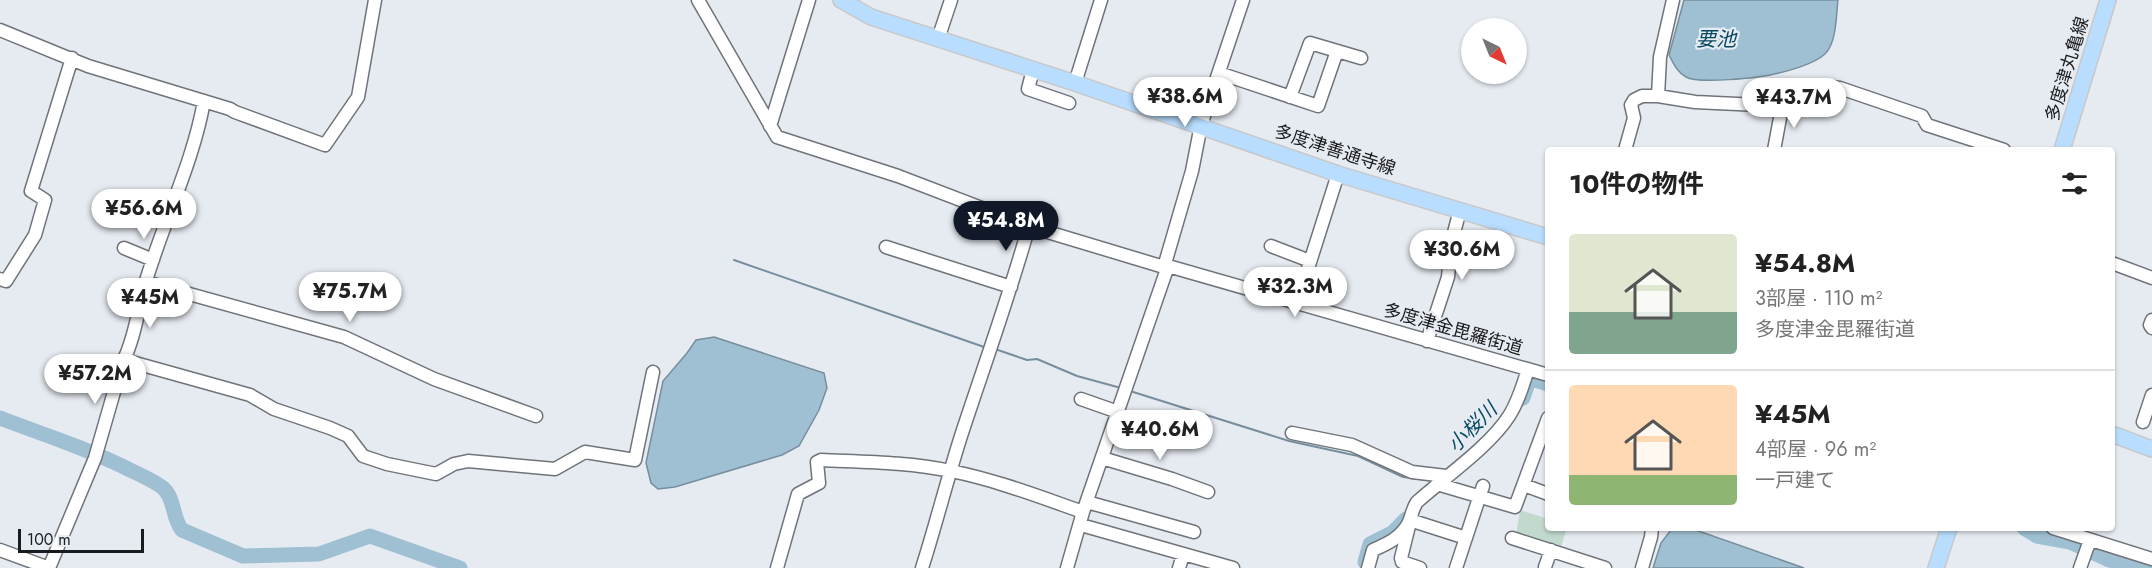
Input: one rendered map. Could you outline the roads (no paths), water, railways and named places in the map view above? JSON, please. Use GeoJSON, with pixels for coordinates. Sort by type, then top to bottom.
{"type":"FeatureCollection","features":[{"type":"Feature","properties":{"kind":"main road","name":"多度津善通寺線"},"geometry":{"type":"LineString","coordinates":[[841,0],[871,17],[1201,125],[1338,174],[1545,236]]}},
{"type":"Feature","properties":{"kind":"main road","name":"多度津丸亀線"},"geometry":{"type":"LineString","coordinates":[[2063,147],[2108,0]]}},
{"type":"Feature","properties":{"kind":"main road"},"geometry":{"type":"LineString","coordinates":[[2115,435],[2152,449]]}},
{"type":"Feature","properties":{"kind":"main road"},"geometry":{"type":"LineString","coordinates":[[1936,568],[1948,531]]}},
{"type":"Feature","properties":{"kind":"street"},"geometry":{"type":"LineString","coordinates":[[698,0],[770,126]]}},
{"type":"Feature","properties":{"kind":"street"},"geometry":{"type":"LineString","coordinates":[[770,126],[809,0]]}},
{"type":"Feature","properties":{"kind":"street"},"geometry":{"type":"LineString","coordinates":[[938,39],[951,0]]}},
{"type":"Feature","properties":{"kind":"street"},"geometry":{"type":"LineString","coordinates":[[1075,83],[1101,0]]}},
{"type":"Feature","properties":{"kind":"street"},"geometry":{"type":"LineString","coordinates":[[1067,568],[1166,267],[1192,171],[1201,125],[1243,0]]}},
{"type":"Feature","properties":{"kind":"street"},"geometry":{"type":"LineString","coordinates":[[1658,96],[1660,57],[1673,0]]}},
{"type":"Feature","properties":{"kind":"street"},"geometry":{"type":"LineString","coordinates":[[0,30],[98,69],[230,109],[326,145],[358,97],[370,1]]}},
{"type":"Feature","properties":{"kind":"street"},"geometry":{"type":"LineString","coordinates":[[1290,97],[1310,43],[1361,58]]}},
{"type":"Feature","properties":{"kind":"street"},"geometry":{"type":"LineString","coordinates":[[1219,73],[1318,106],[1337,51]]}},
{"type":"Feature","properties":{"kind":"street"},"geometry":{"type":"LineString","coordinates":[[0,279],[6,281],[35,235],[45,200],[31,191],[72,58]]}},
{"type":"Feature","properties":{"kind":"street"},"geometry":{"type":"LineString","coordinates":[[1033,70],[1028,89],[1069,103]]}},
{"type":"Feature","properties":{"kind":"street"},"geometry":{"type":"LineString","coordinates":[[1626,147],[1634,118],[1631,105],[1634,100],[1642,96],[1695,102],[1758,105],[1783,102],[1830,87],[1840,88],[1922,116],[1927,125],[1995,147]]}},
{"type":"Feature","properties":{"kind":"street"},"geometry":{"type":"LineString","coordinates":[[0,550],[49,568],[96,454],[121,365],[129,350],[146,282],[199,128],[204,101]]}},
{"type":"Feature","properties":{"kind":"street"},"geometry":{"type":"LineString","coordinates":[[1775,147],[1783,102]]}},
{"type":"Feature","properties":{"kind":"street","name":"多度津金毘羅街道"},"geometry":{"type":"LineString","coordinates":[[770,126],[777,137],[898,176],[1029,226],[1545,374]]}},
{"type":"Feature","properties":{"kind":"street"},"geometry":{"type":"LineString","coordinates":[[1297,303],[1338,174]]}},
{"type":"Feature","properties":{"kind":"street"},"geometry":{"type":"LineString","coordinates":[[1427,341],[1448,277],[1451,243],[1460,210]]}},
{"type":"Feature","properties":{"kind":"street"},"geometry":{"type":"LineString","coordinates":[[922,568],[1029,226]]}},
{"type":"Feature","properties":{"kind":"street"},"geometry":{"type":"LineString","coordinates":[[1270,246],[1311,261]]}},
{"type":"Feature","properties":{"kind":"street"},"geometry":{"type":"LineString","coordinates":[[124,248],[153,260]]}},
{"type":"Feature","properties":{"kind":"street"},"geometry":{"type":"LineString","coordinates":[[886,248],[1011,287]]}},
{"type":"Feature","properties":{"kind":"street"},"geometry":{"type":"LineString","coordinates":[[2115,264],[2152,278]]}},
{"type":"Feature","properties":{"kind":"street"},"geometry":{"type":"LineString","coordinates":[[146,282],[344,337],[434,379],[536,416]]}},
{"type":"Feature","properties":{"kind":"street"},"geometry":{"type":"LineString","coordinates":[[2152,320],[2150,325],[2152,328]]}},
{"type":"Feature","properties":{"kind":"street"},"geometry":{"type":"LineString","coordinates":[[121,365],[128,362],[250,395],[274,409],[348,436],[363,456],[387,464],[436,474],[454,464],[468,461],[555,469],[585,452],[635,460],[653,372]]}},
{"type":"Feature","properties":{"kind":"street"},"geometry":{"type":"LineString","coordinates":[[1420,568],[1402,562],[1401,558],[1411,511],[1417,502],[1488,441],[1509,416],[1528,369]]}},
{"type":"Feature","properties":{"kind":"street"},"geometry":{"type":"LineString","coordinates":[[2143,422],[2152,395]]}},
{"type":"Feature","properties":{"kind":"street"},"geometry":{"type":"LineString","coordinates":[[1081,399],[1118,412]]}},
{"type":"Feature","properties":{"kind":"street"},"geometry":{"type":"LineString","coordinates":[[1292,433],[1352,446],[1412,472],[1481,491],[1515,507],[1545,426]]}},
{"type":"Feature","properties":{"kind":"street"},"geometry":{"type":"LineString","coordinates":[[1102,458],[1172,478],[1208,492]]}},
{"type":"Feature","properties":{"kind":"street"},"geometry":{"type":"LineString","coordinates":[[777,568],[798,494],[819,483],[817,462],[821,460],[900,463],[951,471],[1012,488],[1084,513],[1183,555],[1233,568]]}},
{"type":"Feature","properties":{"kind":"street"},"geometry":{"type":"LineString","coordinates":[[1524,485],[1545,493]]}},
{"type":"Feature","properties":{"kind":"street"},"geometry":{"type":"LineString","coordinates":[[1456,568],[1481,491]]}},
{"type":"Feature","properties":{"kind":"street"},"geometry":{"type":"LineString","coordinates":[[1084,513],[1132,510],[1176,523],[1194,532]]}},
{"type":"Feature","properties":{"kind":"street"},"geometry":{"type":"LineString","coordinates":[[1368,568],[1373,550],[1389,544],[1410,522],[1466,538]]}},
{"type":"Feature","properties":{"kind":"street"},"geometry":{"type":"LineString","coordinates":[[1642,568],[1652,531]]}},
{"type":"Feature","properties":{"kind":"street"},"geometry":{"type":"LineString","coordinates":[[2059,531],[2088,547],[2152,559]]}},
{"type":"Feature","properties":{"kind":"street"},"geometry":{"type":"LineString","coordinates":[[1512,538],[1600,567]]}},
{"type":"Feature","properties":{"kind":"street"},"geometry":{"type":"LineString","coordinates":[[2080,568],[2088,547]]}},
{"type":"Feature","properties":{"kind":"street"},"geometry":{"type":"LineString","coordinates":[[1545,567],[1551,550]]}},
{"type":"Feature","properties":{"kind":"street"},"geometry":{"type":"LineString","coordinates":[[1179,568],[1183,555]]}},
{"type":"Feature","properties":{"kind":"water","name":"要池"},"geometry":{"type":"Polygon","coordinates":[[[1684,0],[1838,0],[1834,36],[1825,54],[1794,69],[1743,79],[1693,79],[1680,73],[1669,55],[1684,0]]]}},
{"type":"Feature","properties":{"kind":"water"},"geometry":{"type":"Polygon","coordinates":[[[714,337],[824,373],[827,388],[819,410],[799,446],[782,455],[675,487],[658,489],[651,483],[646,463],[663,381],[696,340],[714,337]]]}},
{"type":"Feature","properties":{"kind":"water"},"geometry":{"type":"Polygon","coordinates":[[[1670,531],[1699,531],[1804,568],[1653,568],[1661,543],[1670,531]]]}},
{"type":"Feature","properties":{"kind":"waterway"},"geometry":{"type":"LineString","coordinates":[[734,260],[987,348]]}},
{"type":"Feature","properties":{"kind":"waterway"},"geometry":{"type":"LineString","coordinates":[[995,349],[1027,360],[1037,359],[1077,376],[1121,388]]}},
{"type":"Feature","properties":{"kind":"waterway","name":"小桜川"},"geometry":{"type":"LineString","coordinates":[[1523,398],[1528,383],[1532,379],[1545,383]]}},
{"type":"Feature","properties":{"kind":"waterway"},"geometry":{"type":"LineString","coordinates":[[1130,391],[1289,441],[1358,456],[1403,477],[1434,481]]}},
{"type":"Feature","properties":{"kind":"waterway"},"geometry":{"type":"LineString","coordinates":[[0,418],[99,455],[152,481],[167,492],[176,520],[182,530],[243,556],[319,554],[370,536],[460,568]]}},
{"type":"Feature","properties":{"kind":"waterway","name":"小桜川"},"geometry":{"type":"LineString","coordinates":[[1365,562],[1370,544],[1392,533],[1406,519]]}},
{"type":"Feature","properties":{"kind":"waterway","name":"小桜川"},"geometry":{"type":"LineString","coordinates":[[2029,531],[2037,536],[2070,542],[2109,560],[2145,568]]}}]}
